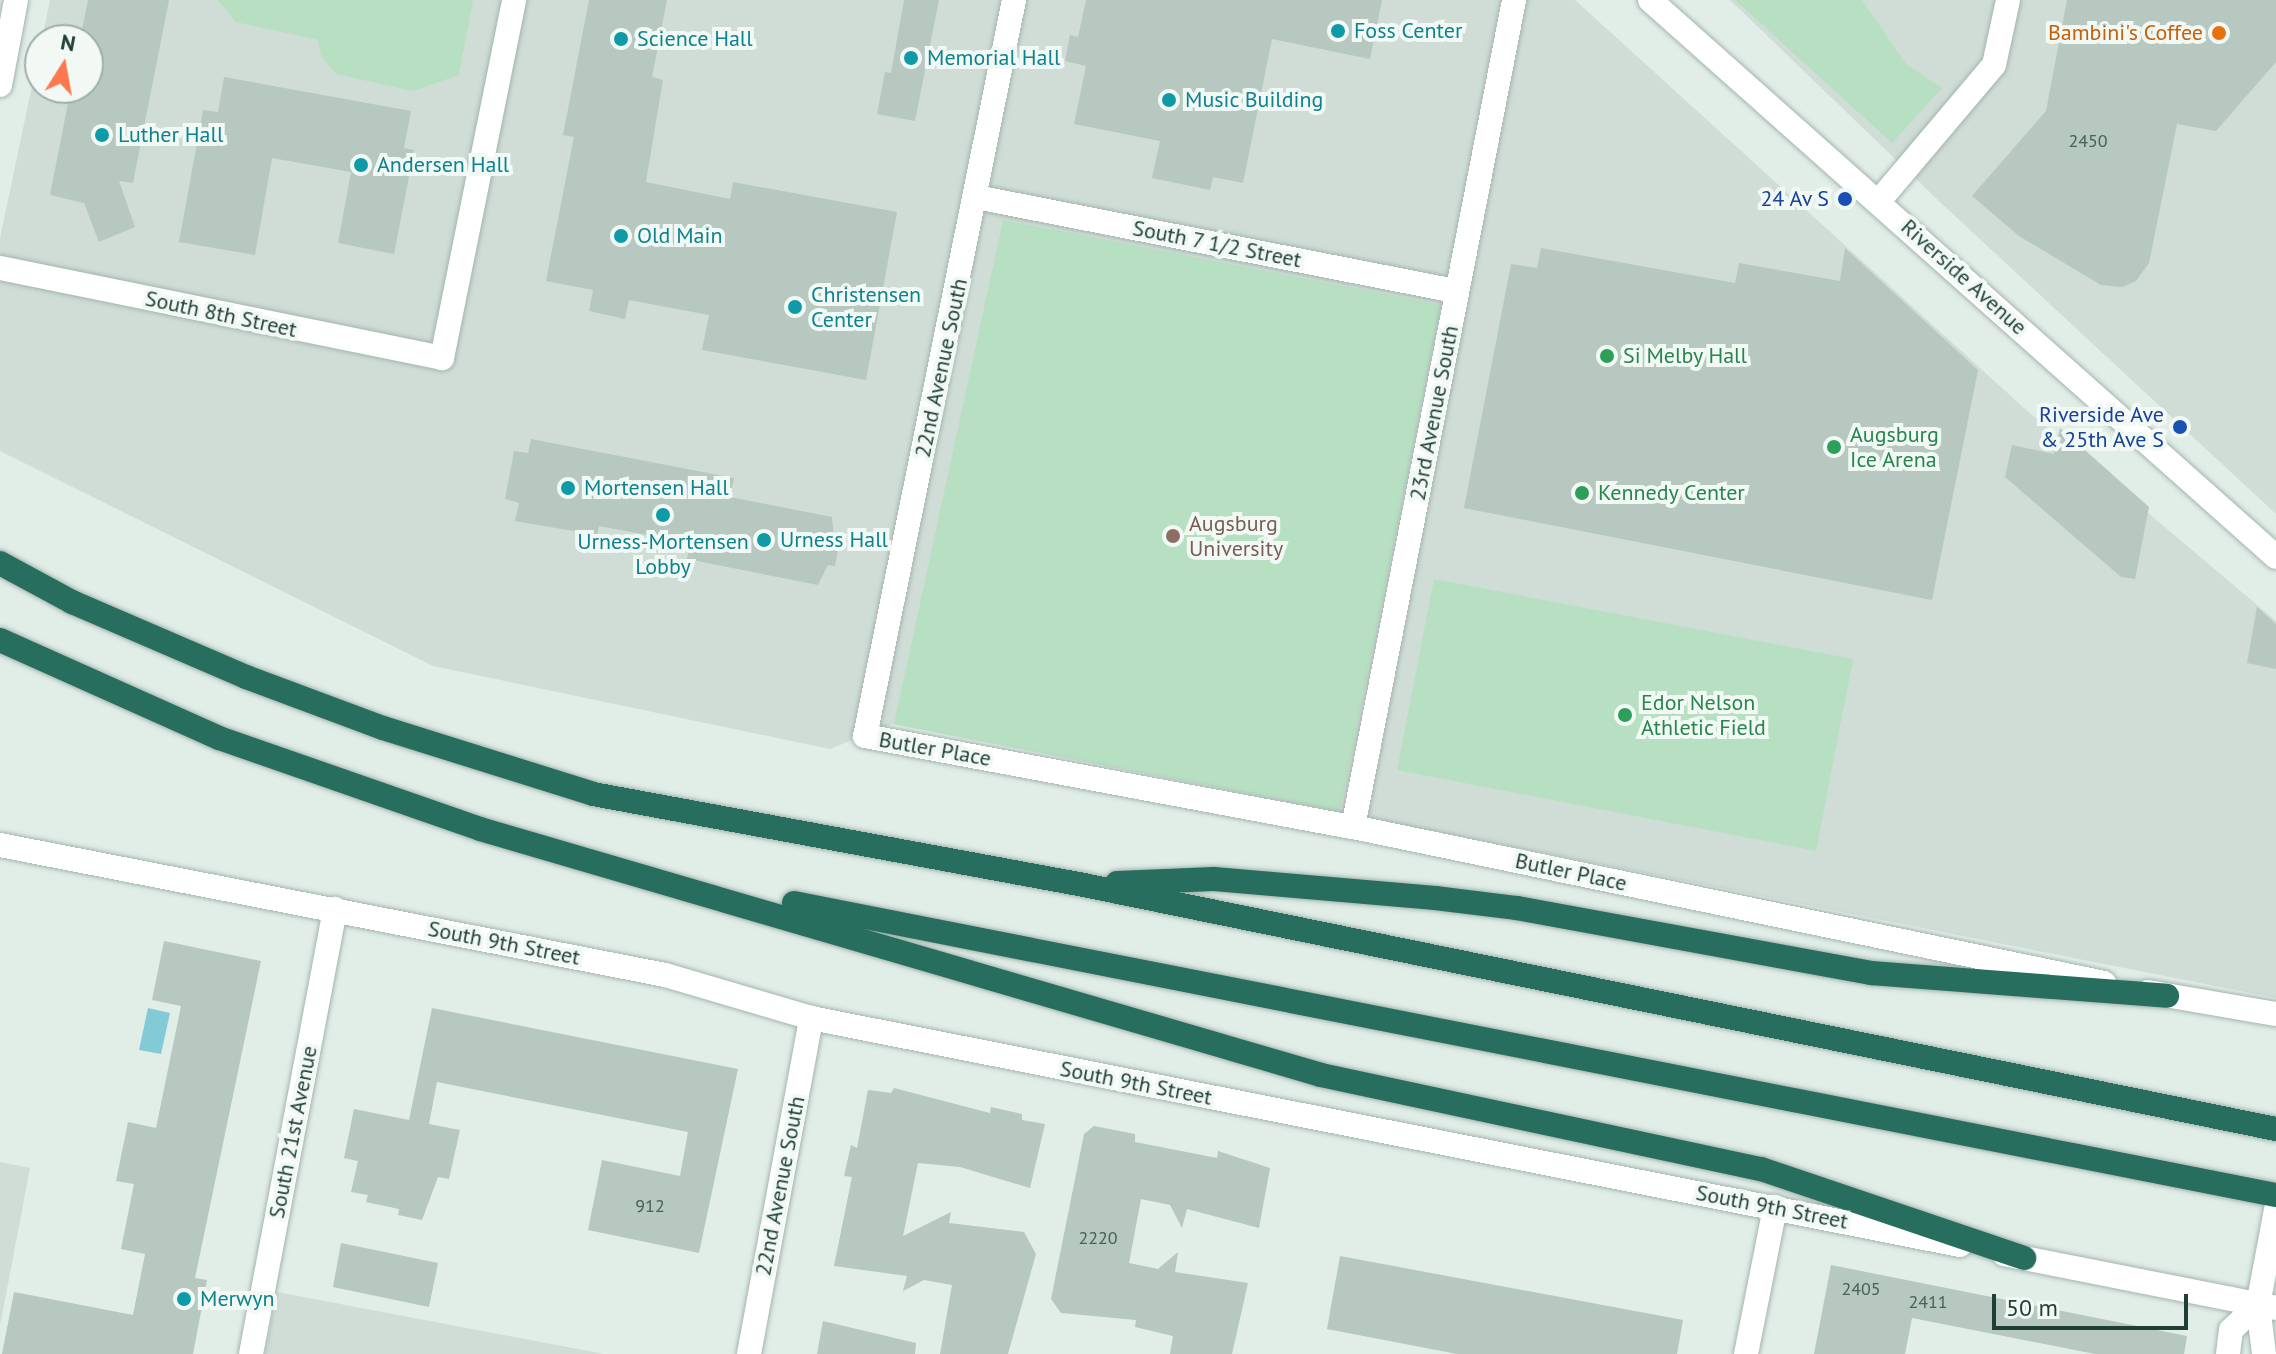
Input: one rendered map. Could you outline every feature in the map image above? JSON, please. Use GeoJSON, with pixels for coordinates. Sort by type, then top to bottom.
{"type":"FeatureCollection","features":[{"type":"Feature","properties":{"kind":"highway"},"geometry":{"type":"LineString","coordinates":[[0,563],[72,602],[246,677],[419,740],[593,794],[1079,884],[2276,1129]]}},
{"type":"Feature","properties":{"kind":"highway"},"geometry":{"type":"LineString","coordinates":[[0,640],[112,694],[370,794],[1321,1075],[1761,1169],[2024,1258]]}},
{"type":"Feature","properties":{"kind":"highway"},"geometry":{"type":"LineString","coordinates":[[592,861],[2276,1195]]}},
{"type":"Feature","properties":{"kind":"highway"},"geometry":{"type":"LineString","coordinates":[[1079,884],[1214,879],[1395,894],[1517,908],[1871,973],[2167,996]]}},
{"type":"Feature","properties":{"kind":"street"},"geometry":{"type":"LineString","coordinates":[[0,85],[16,0]]}},
{"type":"Feature","properties":{"kind":"street","name":"South 8th Street"},"geometry":{"type":"LineString","coordinates":[[0,268],[442,358],[514,0]]}},
{"type":"Feature","properties":{"kind":"street","name":"22nd Avenue South"},"geometry":{"type":"LineString","coordinates":[[865,736],[1014,0]]}},
{"type":"Feature","properties":{"kind":"street","name":"23rd Avenue South"},"geometry":{"type":"LineString","coordinates":[[1353,827],[1514,0]]}},
{"type":"Feature","properties":{"kind":"street","name":"Riverside Avenue"},"geometry":{"type":"LineString","coordinates":[[1650,0],[2276,557]]}},
{"type":"Feature","properties":{"kind":"street"},"geometry":{"type":"LineString","coordinates":[[1879,201],[1994,65],[2008,0]]}},
{"type":"Feature","properties":{"kind":"street","name":"South 7 1/2 Street"},"geometry":{"type":"LineString","coordinates":[[976,197],[1457,291]]}},
{"type":"Feature","properties":{"kind":"street","name":"Butler Place"},"geometry":{"type":"LineString","coordinates":[[865,736],[1353,827],[2167,996],[2276,1014]]}},
{"type":"Feature","properties":{"kind":"street","name":"South 9th Street"},"geometry":{"type":"LineString","coordinates":[[0,845],[665,975],[811,1018],[2267,1306]]}},
{"type":"Feature","properties":{"kind":"street","name":"South 21st Avenue"},"geometry":{"type":"LineString","coordinates":[[251,1354],[335,909]]}},
{"type":"Feature","properties":{"kind":"street","name":"22nd Avenue South"},"geometry":{"type":"LineString","coordinates":[[749,1354],[811,1018]]}},
{"type":"Feature","properties":{"kind":"street"},"geometry":{"type":"LineString","coordinates":[[1746,1354],[1775,1207]]}},
{"type":"Feature","properties":{"kind":"street"},"geometry":{"type":"LineString","coordinates":[[2264,1354],[2267,1306],[2265,1270],[2276,1210]]}},
{"type":"Feature","properties":{"kind":"street"},"geometry":{"type":"LineString","coordinates":[[2228,1354],[2231,1330],[2267,1306]]}},
{"type":"Feature","properties":{"kind":"shaded area","name":"Augsburg University"},"geometry":{"type":"Polygon","coordinates":[[[50,0],[1575,0],[2024,408],[2276,621],[2276,998],[892,724],[830,749],[433,666],[0,451],[0,238],[28,104],[104,104],[104,24],[45,24],[50,0]]]}},
{"type":"Feature","properties":{"kind":"shaded area"},"geometry":{"type":"Polygon","coordinates":[[[1730,0],[2276,0],[2276,514],[1941,203],[1730,0]]]}},
{"type":"Feature","properties":{"kind":"shaded area"},"geometry":{"type":"Polygon","coordinates":[[[0,1162],[30,1168],[0,1326],[0,1162]]]}},
{"type":"Feature","properties":{"kind":"shaded area"},"geometry":{"type":"Polygon","coordinates":[[[277,1292],[604,1354],[265,1354],[277,1292]]]}},
{"type":"Feature","properties":{"kind":"green space"},"geometry":{"type":"Polygon","coordinates":[[[218,0],[473,0],[459,75],[413,91],[336,74],[321,56],[318,40],[236,22],[218,0]]]}},
{"type":"Feature","properties":{"kind":"green space"},"geometry":{"type":"Polygon","coordinates":[[[1735,0],[1862,0],[1906,64],[1942,88],[1892,143],[1735,0]]]}},
{"type":"Feature","properties":{"kind":"green space"},"geometry":{"type":"Polygon","coordinates":[[[1003,220],[1441,305],[1340,811],[894,724],[1003,220]]]}},
{"type":"Feature","properties":{"kind":"green space","name":"Edor Nelson Athletic Field"},"geometry":{"type":"Polygon","coordinates":[[[1434,579],[1853,659],[1816,851],[1397,770],[1434,579]]]}},
{"type":"Feature","properties":{"kind":"water"},"geometry":{"type":"Polygon","coordinates":[[[148,1008],[170,1013],[161,1054],[139,1050],[148,1008]]]}},
{"type":"Feature","properties":{"kind":"building","name":"Luther Hall"},"geometry":{"type":"Polygon","coordinates":[[[88,0],[169,0],[133,183],[119,181],[135,227],[99,242],[84,203],[50,195],[68,104],[104,104],[104,24],[83,24],[88,0]]]}},
{"type":"Feature","properties":{"kind":"building"},"geometry":{"type":"Polygon","coordinates":[[[589,0],[667,0],[652,77],[663,80],[646,182],[730,199],[733,182],[897,212],[866,380],[702,350],[709,315],[629,300],[625,319],[589,311],[593,290],[546,281],[574,137],[563,135],[589,0]]]}},
{"type":"Feature","properties":{"kind":"building","name":"Memorial Hall"},"geometry":{"type":"Polygon","coordinates":[[[904,0],[939,0],[915,121],[877,114],[885,72],[891,73],[904,0]]]}},
{"type":"Feature","properties":{"kind":"building","name":"Music Building"},"geometry":{"type":"Polygon","coordinates":[[[1086,0],[1382,0],[1370,59],[1272,39],[1243,183],[1213,177],[1210,190],[1152,178],[1160,141],[1074,124],[1086,66],[1065,61],[1070,35],[1078,37],[1086,0]]]}},
{"type":"Feature","properties":{"kind":"building"},"geometry":{"type":"Polygon","coordinates":[[[2067,0],[2276,0],[2276,62],[2216,131],[2177,124],[2149,263],[2136,281],[2122,287],[2101,285],[2019,236],[1972,196],[2046,111],[2067,0]]]}},
{"type":"Feature","properties":{"kind":"building","name":"Andersen Hall"},"geometry":{"type":"Polygon","coordinates":[[[224,77],[411,111],[404,148],[414,150],[394,254],[338,243],[351,172],[272,158],[255,255],[179,242],[203,110],[218,112],[224,77]]]}},
{"type":"Feature","properties":{"kind":"building"},"geometry":{"type":"Polygon","coordinates":[[[1541,248],[1735,283],[1739,263],[1840,281],[1845,248],[1978,370],[1932,600],[1464,508],[1511,264],[1537,268],[1541,248]]]}},
{"type":"Feature","properties":{"kind":"building"},"geometry":{"type":"Polygon","coordinates":[[[2060,428],[2149,507],[2135,579],[2121,577],[2005,477],[2012,445],[2054,454],[2060,428]]]}},
{"type":"Feature","properties":{"kind":"building"},"geometry":{"type":"Polygon","coordinates":[[[531,439],[734,478],[730,497],[832,517],[834,539],[840,540],[835,566],[828,565],[818,585],[687,559],[690,543],[599,526],[597,535],[515,521],[519,503],[505,499],[514,451],[528,453],[531,439]]]}},
{"type":"Feature","properties":{"kind":"building"},"geometry":{"type":"Polygon","coordinates":[[[2257,607],[2276,624],[2276,669],[2247,663],[2257,607]]]}},
{"type":"Feature","properties":{"kind":"building"},"geometry":{"type":"Polygon","coordinates":[[[164,941],[261,961],[195,1278],[207,1280],[193,1354],[2,1354],[14,1292],[133,1315],[145,1254],[121,1249],[134,1184],[116,1181],[128,1122],[156,1128],[181,1006],[152,1000],[164,941]]]}},
{"type":"Feature","properties":{"kind":"building"},"geometry":{"type":"Polygon","coordinates":[[[432,1008],[738,1069],[699,1253],[588,1230],[602,1160],[680,1176],[688,1132],[437,1082],[429,1124],[460,1130],[449,1179],[438,1177],[422,1220],[398,1215],[399,1209],[366,1202],[368,1195],[351,1192],[358,1161],[344,1158],[354,1109],[409,1120],[432,1008]]]}},
{"type":"Feature","properties":{"kind":"building"},"geometry":{"type":"Polygon","coordinates":[[[894,1088],[990,1113],[991,1107],[1022,1114],[1022,1120],[1045,1124],[1030,1188],[960,1167],[918,1163],[903,1236],[951,1212],[949,1223],[1024,1232],[1036,1254],[1008,1354],[940,1354],[952,1285],[924,1280],[903,1291],[907,1276],[834,1266],[852,1177],[844,1176],[851,1145],[857,1148],[868,1090],[891,1093],[894,1088]]]}},
{"type":"Feature","properties":{"kind":"building"},"geometry":{"type":"Polygon","coordinates":[[[1094,1126],[1135,1134],[1135,1142],[1217,1158],[1218,1151],[1270,1168],[1259,1228],[1187,1209],[1182,1228],[1170,1205],[1141,1199],[1129,1263],[1158,1269],[1178,1252],[1175,1272],[1248,1283],[1232,1354],[1170,1354],[1173,1336],[1135,1327],[1136,1320],[1061,1313],[1051,1299],[1084,1134],[1094,1126]]]}},
{"type":"Feature","properties":{"kind":"building"},"geometry":{"type":"Polygon","coordinates":[[[341,1243],[438,1263],[429,1307],[333,1287],[341,1243]]]}},
{"type":"Feature","properties":{"kind":"building"},"geometry":{"type":"Polygon","coordinates":[[[1340,1256],[1683,1320],[1677,1354],[1457,1354],[1327,1329],[1340,1256]]]}},
{"type":"Feature","properties":{"kind":"building"},"geometry":{"type":"Polygon","coordinates":[[[1831,1265],[2187,1336],[2184,1354],[2095,1354],[1912,1318],[1905,1354],[1814,1354],[1831,1265]]]}},
{"type":"Feature","properties":{"kind":"building"},"geometry":{"type":"Polygon","coordinates":[[[823,1321],[916,1343],[915,1354],[817,1354],[823,1321]]]}},
{"type":"Feature","properties":{"kind":"place","name":"Foss Center"},"geometry":{"type":"Point","coordinates":[1338,31]}},
{"type":"Feature","properties":{"kind":"place","name":"Bambini's Coffee"},"geometry":{"type":"Point","coordinates":[2219,33]}},
{"type":"Feature","properties":{"kind":"place","name":"Science Hall"},"geometry":{"type":"Point","coordinates":[621,39]}},
{"type":"Feature","properties":{"kind":"place","name":"Memorial Hall"},"geometry":{"type":"Point","coordinates":[911,58]}},
{"type":"Feature","properties":{"kind":"place","name":"Music Building"},"geometry":{"type":"Point","coordinates":[1169,100]}},
{"type":"Feature","properties":{"kind":"place","name":"Luther Hall"},"geometry":{"type":"Point","coordinates":[102,135]}},
{"type":"Feature","properties":{"kind":"place","name":"Andersen Hall"},"geometry":{"type":"Point","coordinates":[361,165]}},
{"type":"Feature","properties":{"kind":"place","name":"24 Av S"},"geometry":{"type":"Point","coordinates":[1845,199]}},
{"type":"Feature","properties":{"kind":"place","name":"Old Main"},"geometry":{"type":"Point","coordinates":[621,236]}},
{"type":"Feature","properties":{"kind":"place","name":"Christensen Center"},"geometry":{"type":"Point","coordinates":[795,307]}},
{"type":"Feature","properties":{"kind":"place","name":"Si Melby Hall"},"geometry":{"type":"Point","coordinates":[1607,356]}},
{"type":"Feature","properties":{"kind":"place","name":"Riverside Ave & 25th Ave S"},"geometry":{"type":"Point","coordinates":[2180,427]}},
{"type":"Feature","properties":{"kind":"place","name":"Augsburg Ice Arena"},"geometry":{"type":"Point","coordinates":[1834,447]}},
{"type":"Feature","properties":{"kind":"place","name":"Mortensen Hall"},"geometry":{"type":"Point","coordinates":[568,488]}},
{"type":"Feature","properties":{"kind":"place","name":"Kennedy Center"},"geometry":{"type":"Point","coordinates":[1582,493]}},
{"type":"Feature","properties":{"kind":"place","name":"Urness-Mortensen Lobby"},"geometry":{"type":"Point","coordinates":[663,515]}},
{"type":"Feature","properties":{"kind":"place","name":"Augsburg University"},"geometry":{"type":"Point","coordinates":[1173,536]}},
{"type":"Feature","properties":{"kind":"place","name":"Urness Hall"},"geometry":{"type":"Point","coordinates":[764,540]}},
{"type":"Feature","properties":{"kind":"place","name":"Edor Nelson Athletic Field"},"geometry":{"type":"Point","coordinates":[1625,715]}},
{"type":"Feature","properties":{"kind":"place","name":"Merwyn"},"geometry":{"type":"Point","coordinates":[184,1299]}}]}
